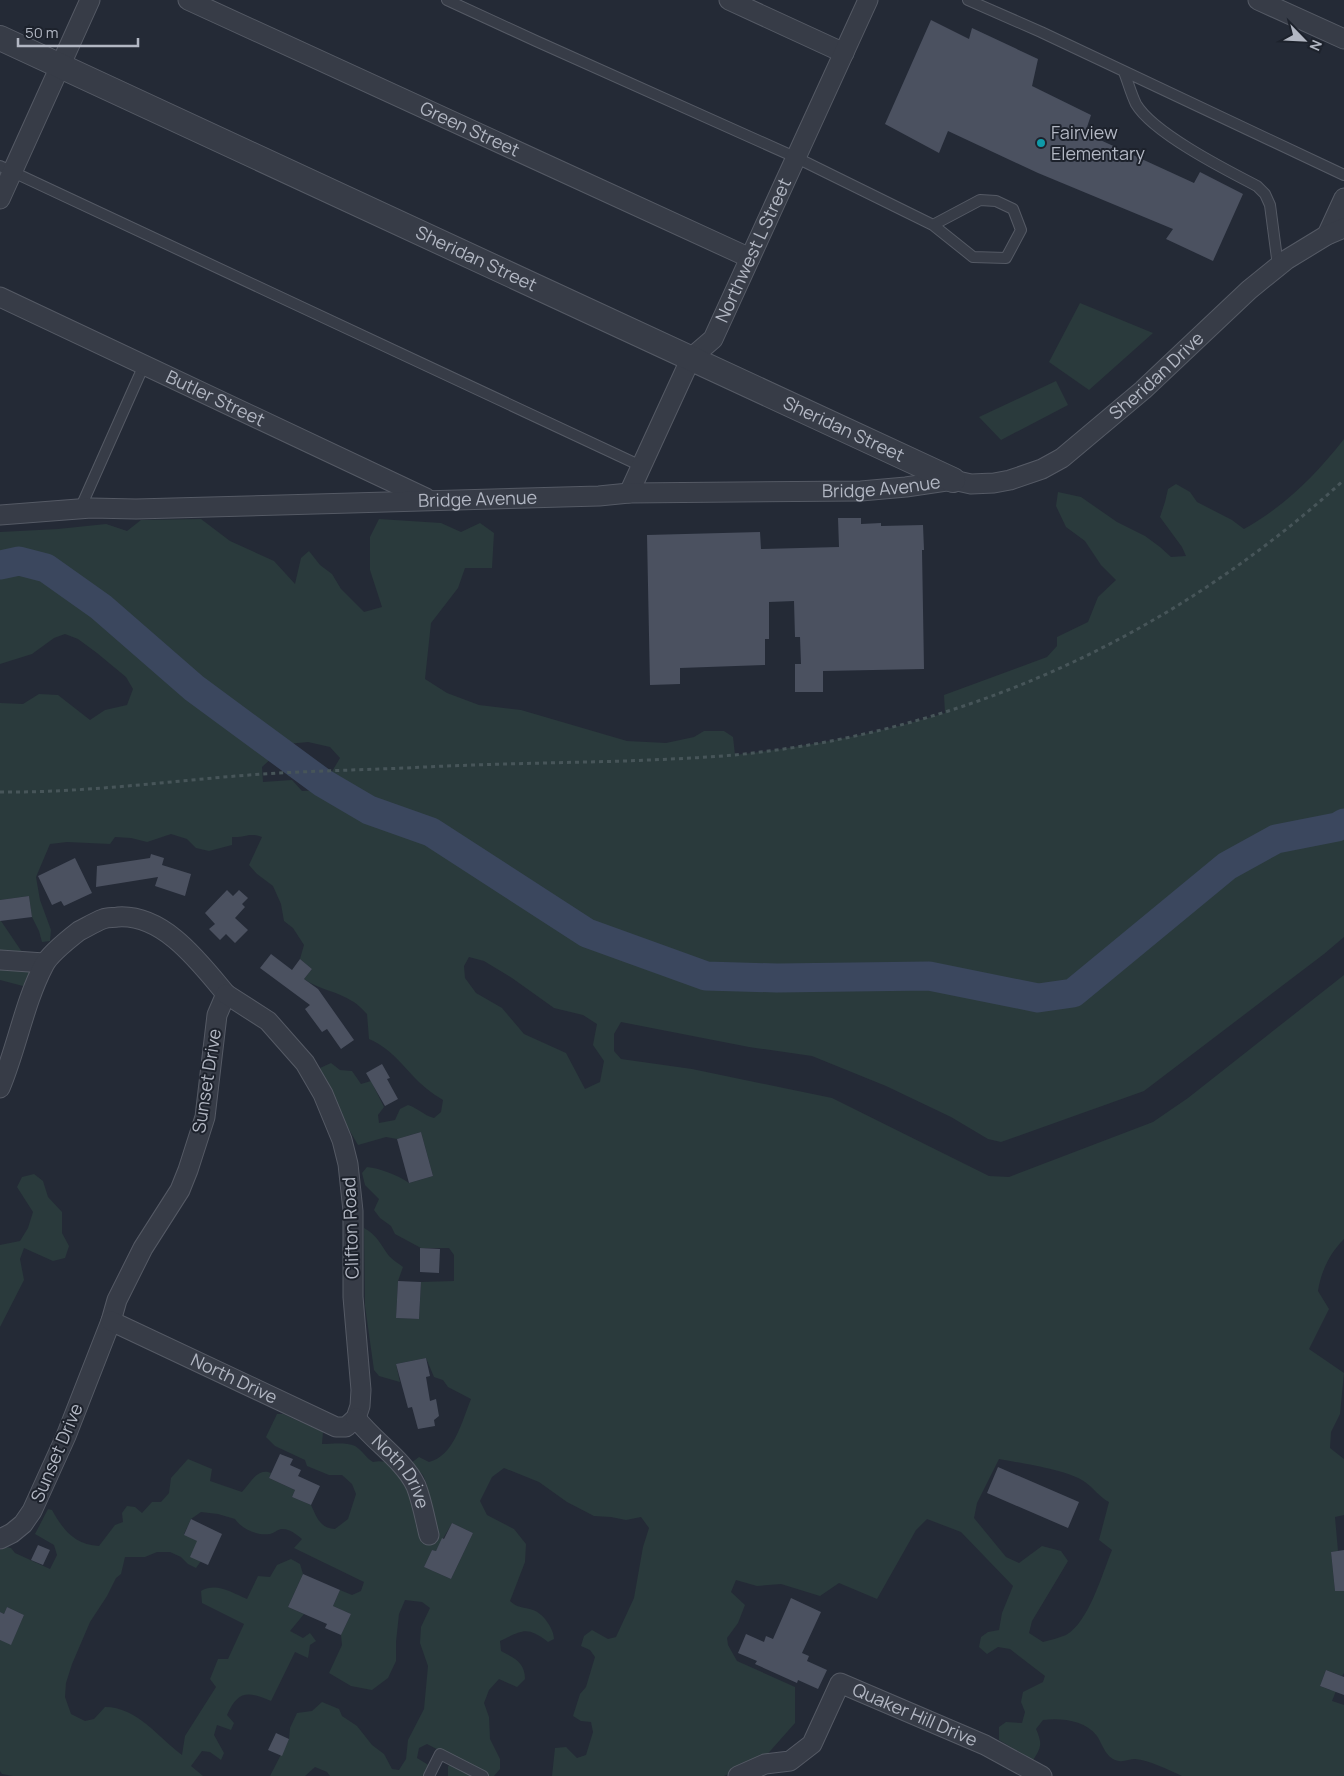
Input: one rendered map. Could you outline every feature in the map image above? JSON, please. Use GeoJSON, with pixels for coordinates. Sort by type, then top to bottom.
{"type":"FeatureCollection","features":[{"type":"Feature","properties":{"kind":"street"},"geometry":{"type":"LineString","coordinates":[[0,199],[6,169],[60,65],[90,0]]}},
{"type":"Feature","properties":{"kind":"street","name":"Green Street"},"geometry":{"type":"LineString","coordinates":[[188,0],[750,258]]}},
{"type":"Feature","properties":{"kind":"street"},"geometry":{"type":"LineString","coordinates":[[729,0],[844,53]]}},
{"type":"Feature","properties":{"kind":"street","name":"Northwest L Street"},"geometry":{"type":"LineString","coordinates":[[629,493],[691,358],[713,340],[868,0]]}},
{"type":"Feature","properties":{"kind":"street"},"geometry":{"type":"LineString","coordinates":[[1258,0],[1344,39]]}},
{"type":"Feature","properties":{"kind":"street","name":"Sheridan Street"},"geometry":{"type":"LineString","coordinates":[[0,38],[953,480]]}},
{"type":"Feature","properties":{"kind":"street"},"geometry":{"type":"LineString","coordinates":[[1336,231],[1344,198]]}},
{"type":"Feature","properties":{"kind":"street","name":"Sheridan Drive"},"geometry":{"type":"LineString","coordinates":[[953,480],[970,484],[1010,480],[1042,469],[1062,458],[1143,390],[1249,290],[1278,266],[1336,231]]}},
{"type":"Feature","properties":{"kind":"street","name":"Butler Street"},"geometry":{"type":"LineString","coordinates":[[0,296],[430,500]]}},
{"type":"Feature","properties":{"kind":"street","name":"Bridge Avenue"},"geometry":{"type":"LineString","coordinates":[[0,515],[80,509],[599,496],[629,493],[861,490],[906,487],[953,480]]}},
{"type":"Feature","properties":{"kind":"street"},"geometry":{"type":"LineString","coordinates":[[0,1088],[12,1060],[24,1016],[44,963],[68,939],[104,918],[123,917],[138,919],[157,926],[193,955],[226,994]]}},
{"type":"Feature","properties":{"kind":"street"},"geometry":{"type":"LineString","coordinates":[[0,960],[44,963]]}},
{"type":"Feature","properties":{"kind":"street","name":"Sunset Drive"},"geometry":{"type":"LineString","coordinates":[[0,1540],[23,1524],[32,1511],[66,1436],[117,1300],[143,1248],[171,1205],[188,1170],[205,1117],[217,1015],[226,994]]}},
{"type":"Feature","properties":{"kind":"street","name":"Clifton Road"},"geometry":{"type":"LineString","coordinates":[[226,994],[268,1021],[305,1064],[323,1094],[342,1140],[348,1164],[354,1211],[353,1297],[361,1390],[360,1406],[356,1418]]}},
{"type":"Feature","properties":{"kind":"street","name":"North Drive"},"geometry":{"type":"LineString","coordinates":[[110,1321],[336,1427],[346,1427],[356,1418]]}},
{"type":"Feature","properties":{"kind":"street","name":"Noth Drive"},"geometry":{"type":"LineString","coordinates":[[356,1418],[372,1437],[405,1469],[416,1485],[429,1535]]}},
{"type":"Feature","properties":{"kind":"street","name":"Quaker Hill Drive"},"geometry":{"type":"LineString","coordinates":[[738,1776],[765,1764],[790,1761],[812,1744],[840,1683],[985,1745],[1042,1776]]}},
{"type":"Feature","properties":{"kind":"lane"},"geometry":{"type":"LineString","coordinates":[[448,0],[797,158],[933,225],[973,257],[1006,258],[1021,230],[1013,209],[996,201],[980,200],[933,225]]}},
{"type":"Feature","properties":{"kind":"lane"},"geometry":{"type":"LineString","coordinates":[[968,0],[1344,176]]}},
{"type":"Feature","properties":{"kind":"lane"},"geometry":{"type":"LineString","coordinates":[[1124,72],[1136,104],[1146,117],[1179,141],[1256,186],[1265,194],[1270,204],[1278,266]]}},
{"type":"Feature","properties":{"kind":"lane"},"geometry":{"type":"LineString","coordinates":[[6,169],[641,466]]}},
{"type":"Feature","properties":{"kind":"lane"},"geometry":{"type":"LineString","coordinates":[[80,509],[144,365]]}},
{"type":"Feature","properties":{"kind":"lane"},"geometry":{"type":"LineString","coordinates":[[429,1776],[440,1754],[483,1776]]}},
{"type":"Feature","properties":{"kind":"path"},"geometry":{"type":"LineString","coordinates":[[0,792],[108,788],[262,774],[428,766],[680,759],[752,753],[806,746],[858,736],[945,712],[1013,689],[1111,644],[1158,618],[1219,580],[1291,526],[1344,480]]}},
{"type":"Feature","properties":{"kind":"shaded area"},"geometry":{"type":"Polygon","coordinates":[[[1080,303],[1153,333],[1089,390],[1049,362],[1080,303]]]}},
{"type":"Feature","properties":{"kind":"shaded area"},"geometry":{"type":"Polygon","coordinates":[[[1056,381],[1068,405],[1001,440],[979,417],[1056,381]]]}},
{"type":"Feature","properties":{"kind":"shaded area"},"geometry":{"type":"Polygon","coordinates":[[[1344,439],[1344,937],[1324,954],[1144,1091],[1001,1142],[988,1139],[951,1117],[886,1086],[812,1056],[749,1047],[621,1022],[614,1034],[614,1051],[621,1059],[692,1069],[832,1098],[989,1176],[1009,1177],[1153,1122],[1188,1098],[1344,975],[1344,1239],[1330,1256],[1321,1276],[1318,1291],[1329,1309],[1309,1349],[1344,1373],[1340,1414],[1331,1432],[1330,1448],[1344,1459],[1344,1515],[1335,1517],[1338,1551],[1331,1552],[1335,1591],[1344,1591],[1344,1673],[1342,1676],[1326,1670],[1320,1686],[1330,1690],[1332,1684],[1338,1686],[1332,1701],[1344,1705],[1344,1776],[1182,1776],[1146,1761],[1133,1759],[1115,1760],[1108,1755],[1097,1736],[1086,1726],[1072,1721],[1057,1719],[1043,1720],[1036,1729],[1040,1745],[1033,1760],[999,1740],[999,1727],[1006,1722],[1022,1723],[1025,1712],[1021,1702],[1023,1692],[1043,1682],[1045,1676],[1010,1649],[998,1647],[987,1654],[979,1647],[981,1637],[988,1632],[999,1630],[1002,1613],[1013,1586],[961,1532],[927,1519],[916,1530],[877,1599],[839,1583],[820,1596],[781,1584],[757,1586],[736,1580],[731,1592],[745,1605],[738,1623],[727,1638],[728,1645],[737,1661],[795,1687],[795,1723],[764,1758],[724,1776],[552,1776],[555,1748],[566,1747],[577,1758],[586,1755],[593,1732],[591,1722],[581,1721],[573,1716],[580,1694],[586,1687],[595,1657],[590,1650],[581,1646],[584,1636],[592,1630],[608,1639],[616,1637],[634,1598],[643,1547],[649,1528],[641,1517],[626,1520],[594,1516],[567,1502],[539,1482],[504,1468],[492,1477],[480,1501],[487,1515],[514,1529],[526,1544],[525,1562],[510,1601],[540,1614],[550,1626],[554,1639],[548,1642],[535,1634],[525,1631],[500,1641],[501,1651],[518,1661],[525,1673],[525,1679],[517,1687],[499,1679],[489,1690],[484,1703],[489,1717],[490,1739],[500,1759],[500,1769],[494,1776],[448,1776],[448,1767],[452,1757],[427,1744],[419,1748],[417,1758],[435,1769],[435,1776],[330,1776],[327,1772],[315,1767],[305,1776],[270,1776],[289,1739],[290,1728],[297,1713],[312,1711],[322,1702],[339,1709],[342,1716],[357,1726],[372,1745],[384,1754],[392,1769],[399,1770],[406,1759],[408,1740],[424,1709],[428,1666],[420,1643],[421,1627],[430,1608],[422,1602],[405,1600],[399,1614],[396,1661],[388,1678],[372,1690],[351,1686],[329,1673],[342,1645],[341,1635],[351,1614],[333,1606],[340,1590],[352,1595],[361,1591],[364,1582],[294,1548],[302,1539],[290,1530],[281,1529],[270,1534],[255,1533],[246,1529],[235,1519],[201,1512],[191,1519],[184,1534],[197,1541],[201,1561],[196,1568],[188,1564],[181,1557],[170,1552],[157,1552],[145,1557],[125,1557],[121,1574],[116,1578],[90,1622],[72,1664],[66,1683],[65,1697],[71,1714],[85,1721],[94,1719],[105,1707],[117,1708],[137,1717],[182,1755],[185,1736],[216,1687],[210,1679],[218,1659],[228,1659],[244,1624],[202,1603],[201,1591],[219,1588],[247,1599],[258,1576],[270,1577],[277,1565],[291,1559],[300,1564],[303,1574],[288,1607],[304,1614],[290,1631],[303,1638],[310,1633],[316,1641],[310,1645],[308,1658],[295,1652],[271,1701],[250,1694],[244,1695],[235,1701],[227,1715],[234,1723],[231,1730],[217,1725],[214,1735],[224,1753],[221,1760],[210,1752],[202,1751],[191,1766],[203,1776],[13,1776],[2,1774],[0,1771],[0,1640],[11,1644],[24,1615],[7,1607],[4,1614],[0,1612],[0,1550],[6,1547],[11,1548],[15,1553],[50,1569],[57,1555],[54,1545],[35,1534],[48,1509],[52,1510],[65,1530],[76,1539],[83,1543],[99,1546],[115,1525],[123,1522],[122,1513],[127,1506],[135,1507],[142,1513],[152,1502],[161,1502],[169,1493],[171,1478],[188,1459],[212,1469],[210,1481],[242,1492],[258,1474],[262,1472],[271,1473],[269,1478],[295,1490],[292,1497],[311,1505],[322,1524],[335,1529],[348,1519],[356,1494],[352,1484],[342,1475],[329,1475],[307,1466],[305,1460],[275,1446],[266,1437],[277,1414],[283,1414],[323,1432],[322,1444],[355,1446],[373,1462],[380,1461],[392,1465],[411,1491],[427,1485],[423,1475],[411,1463],[419,1457],[429,1462],[445,1453],[456,1436],[471,1399],[448,1387],[443,1380],[434,1377],[426,1358],[396,1364],[400,1382],[379,1376],[374,1370],[365,1306],[364,1228],[376,1237],[389,1256],[403,1267],[398,1281],[396,1318],[419,1319],[421,1282],[454,1281],[454,1255],[449,1248],[421,1248],[395,1234],[391,1226],[380,1218],[374,1210],[379,1199],[365,1185],[362,1173],[367,1167],[388,1172],[409,1183],[433,1176],[421,1132],[397,1139],[386,1137],[358,1145],[320,1068],[331,1063],[340,1070],[352,1071],[361,1084],[371,1081],[384,1107],[378,1115],[379,1123],[395,1120],[400,1109],[408,1105],[434,1118],[441,1112],[443,1100],[419,1082],[386,1049],[369,1039],[367,1014],[358,1005],[304,979],[312,969],[300,959],[304,945],[293,928],[284,921],[281,904],[273,886],[257,874],[249,865],[262,837],[253,835],[232,837],[232,845],[209,851],[196,848],[187,839],[171,834],[147,842],[115,837],[110,844],[67,842],[50,844],[36,877],[40,900],[51,930],[50,941],[42,942],[32,917],[29,896],[0,900],[0,703],[23,704],[39,694],[58,695],[90,720],[105,710],[127,705],[133,689],[126,677],[97,653],[78,639],[65,634],[54,638],[32,654],[0,664],[0,532],[106,524],[127,531],[141,520],[201,519],[230,541],[274,561],[295,584],[301,558],[309,551],[320,565],[332,574],[341,589],[364,612],[382,607],[370,570],[370,537],[379,519],[441,523],[461,532],[480,523],[494,533],[492,568],[465,568],[458,588],[431,623],[425,679],[447,693],[479,705],[521,710],[627,741],[666,743],[694,737],[704,731],[724,731],[733,737],[735,755],[841,739],[945,713],[944,695],[1047,657],[1057,646],[1057,637],[1088,622],[1098,597],[1116,580],[1101,565],[1085,541],[1066,527],[1056,506],[1058,492],[1081,497],[1117,522],[1145,536],[1171,557],[1186,556],[1182,547],[1160,517],[1168,489],[1176,484],[1190,492],[1197,502],[1232,520],[1244,529],[1286,500],[1333,453],[1344,439]],[[308,742],[287,744],[262,767],[263,782],[292,780],[302,791],[321,790],[340,758],[330,747],[308,742]],[[469,957],[464,966],[465,978],[476,993],[502,1008],[524,1034],[566,1053],[585,1089],[600,1082],[604,1061],[593,1045],[597,1024],[583,1015],[554,1008],[484,961],[469,957]],[[999,1459],[977,1503],[974,1518],[1006,1557],[1019,1563],[1042,1546],[1061,1551],[1068,1561],[1032,1621],[1029,1633],[1043,1642],[1066,1635],[1074,1629],[1088,1609],[1112,1550],[1099,1540],[1109,1502],[1102,1498],[1088,1484],[1068,1474],[999,1459]],[[452,1523],[436,1551],[432,1550],[424,1567],[451,1579],[473,1533],[452,1523]]]}},
{"type":"Feature","properties":{"kind":"shaded area"},"geometry":{"type":"Polygon","coordinates":[[[0,921],[22,952],[31,972],[23,986],[0,980],[0,921]]]}},
{"type":"Feature","properties":{"kind":"shaded area"},"geometry":{"type":"Polygon","coordinates":[[[34,1174],[43,1181],[48,1197],[62,1212],[62,1233],[69,1246],[65,1258],[53,1261],[24,1248],[20,1259],[24,1280],[0,1327],[0,1245],[20,1241],[28,1228],[33,1212],[17,1187],[22,1177],[34,1174]]]}},
{"type":"Feature","properties":{"kind":"building","name":"Fairview Elementary"},"geometry":{"type":"Polygon","coordinates":[[[931,20],[969,39],[972,28],[1038,59],[1032,86],[1091,115],[1085,133],[1194,183],[1200,172],[1243,194],[1213,261],[1166,239],[1173,229],[1038,173],[948,131],[939,153],[885,124],[931,20]]]}},
{"type":"Feature","properties":{"kind":"building"},"geometry":{"type":"Polygon","coordinates":[[[838,518],[861,518],[861,524],[881,523],[881,526],[923,525],[924,669],[823,671],[823,692],[795,692],[795,664],[801,664],[800,637],[795,637],[794,601],[769,602],[769,639],[765,639],[765,665],[680,668],[680,684],[650,685],[647,535],[760,532],[761,549],[839,547],[838,518]]]}},
{"type":"Feature","properties":{"kind":"building"},"geometry":{"type":"Polygon","coordinates":[[[151,854],[164,858],[162,865],[191,874],[185,896],[155,886],[158,877],[96,887],[97,866],[150,858],[151,854]]]}},
{"type":"Feature","properties":{"kind":"building"},"geometry":{"type":"Polygon","coordinates":[[[75,858],[92,893],[64,906],[61,901],[52,905],[38,876],[75,858]]]}},
{"type":"Feature","properties":{"kind":"building"},"geometry":{"type":"Polygon","coordinates":[[[227,890],[233,896],[239,890],[248,898],[242,904],[245,907],[235,918],[248,930],[235,943],[226,934],[220,940],[209,929],[215,924],[205,913],[227,890]]]}},
{"type":"Feature","properties":{"kind":"building"},"geometry":{"type":"Polygon","coordinates":[[[29,896],[32,917],[0,921],[0,900],[29,896]]]}},
{"type":"Feature","properties":{"kind":"building"},"geometry":{"type":"Polygon","coordinates":[[[271,954],[292,970],[300,959],[312,969],[304,979],[318,989],[354,1040],[341,1049],[327,1029],[322,1032],[305,1009],[310,1005],[260,968],[271,954]]]}},
{"type":"Feature","properties":{"kind":"building"},"geometry":{"type":"Polygon","coordinates":[[[382,1064],[390,1078],[387,1079],[398,1099],[385,1106],[366,1073],[382,1064]]]}},
{"type":"Feature","properties":{"kind":"building"},"geometry":{"type":"Polygon","coordinates":[[[421,1132],[433,1176],[409,1183],[397,1139],[421,1132]]]}},
{"type":"Feature","properties":{"kind":"building"},"geometry":{"type":"Polygon","coordinates":[[[420,1248],[440,1249],[439,1273],[420,1272],[420,1248]]]}},
{"type":"Feature","properties":{"kind":"building"},"geometry":{"type":"Polygon","coordinates":[[[398,1281],[421,1282],[419,1319],[396,1318],[398,1281]]]}},
{"type":"Feature","properties":{"kind":"building"},"geometry":{"type":"Polygon","coordinates":[[[426,1358],[430,1376],[426,1377],[430,1401],[436,1399],[439,1416],[434,1420],[435,1426],[418,1429],[412,1407],[408,1408],[396,1364],[426,1358]]]}},
{"type":"Feature","properties":{"kind":"building"},"geometry":{"type":"Polygon","coordinates":[[[280,1454],[293,1459],[290,1465],[301,1470],[298,1476],[320,1486],[311,1505],[292,1497],[295,1490],[269,1478],[280,1454]]]}},
{"type":"Feature","properties":{"kind":"building"},"geometry":{"type":"Polygon","coordinates":[[[998,1467],[1079,1502],[1068,1528],[987,1493],[998,1467]]]}},
{"type":"Feature","properties":{"kind":"building"},"geometry":{"type":"Polygon","coordinates":[[[191,1519],[222,1534],[208,1565],[190,1557],[197,1541],[184,1535],[191,1519]]]}},
{"type":"Feature","properties":{"kind":"building"},"geometry":{"type":"Polygon","coordinates":[[[452,1523],[473,1533],[451,1579],[424,1567],[432,1550],[436,1551],[452,1523]]]}},
{"type":"Feature","properties":{"kind":"building"},"geometry":{"type":"Polygon","coordinates":[[[38,1545],[50,1550],[43,1565],[31,1560],[38,1545]]]}},
{"type":"Feature","properties":{"kind":"building"},"geometry":{"type":"Polygon","coordinates":[[[1344,1550],[1344,1591],[1335,1591],[1331,1552],[1344,1550]]]}},
{"type":"Feature","properties":{"kind":"building"},"geometry":{"type":"Polygon","coordinates":[[[303,1574],[340,1590],[333,1606],[351,1614],[341,1635],[325,1628],[327,1624],[288,1607],[303,1574]]]}},
{"type":"Feature","properties":{"kind":"building"},"geometry":{"type":"Polygon","coordinates":[[[791,1598],[821,1612],[802,1653],[809,1656],[807,1661],[827,1670],[818,1689],[798,1680],[797,1683],[755,1664],[757,1661],[738,1653],[746,1634],[764,1642],[766,1636],[773,1639],[791,1598]]]}},
{"type":"Feature","properties":{"kind":"building"},"geometry":{"type":"Polygon","coordinates":[[[7,1607],[24,1615],[11,1645],[0,1640],[0,1612],[4,1614],[7,1607]]]}},
{"type":"Feature","properties":{"kind":"building"},"geometry":{"type":"Polygon","coordinates":[[[1326,1670],[1344,1677],[1344,1695],[1320,1686],[1326,1670]]]}},
{"type":"Feature","properties":{"kind":"building"},"geometry":{"type":"Polygon","coordinates":[[[276,1733],[289,1739],[282,1756],[268,1750],[276,1733]]]}},
{"type":"Feature","properties":{"kind":"waterway"},"geometry":{"type":"LineString","coordinates":[[0,565],[19,561],[46,568],[101,607],[194,688],[323,783],[369,810],[431,832],[587,933],[706,976],[777,978],[929,976],[1038,998],[1073,993],[1227,866],[1276,839],[1337,827],[1344,823]]}},
{"type":"Feature","properties":{"kind":"place","name":"Fairview Elementary"},"geometry":{"type":"Point","coordinates":[1041,143]}}]}
